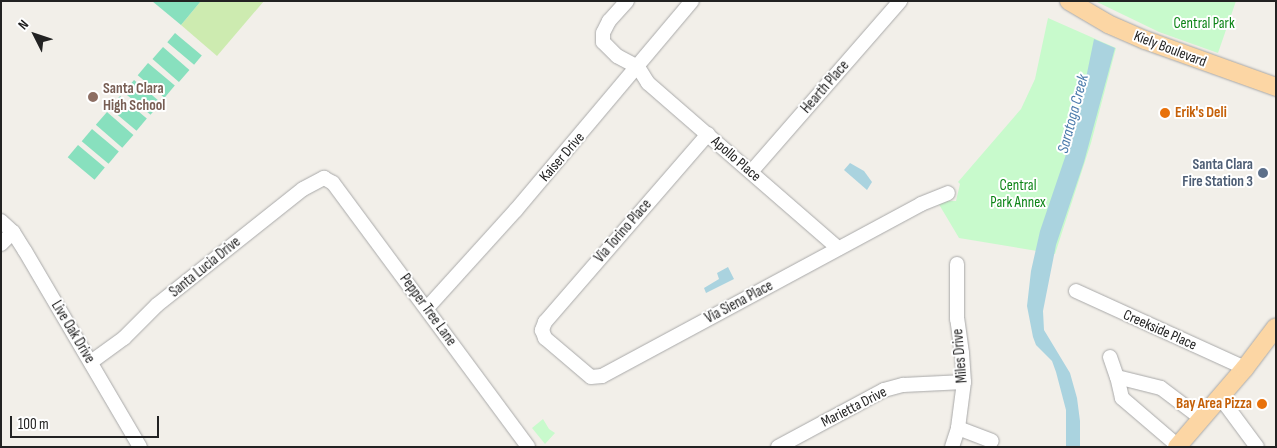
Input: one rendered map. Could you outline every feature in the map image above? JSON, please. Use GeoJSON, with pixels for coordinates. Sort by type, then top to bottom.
{"type":"FeatureCollection","features":[{"type":"Feature","properties":{"kind":"main road","name":"Kiely Boulevard"},"geometry":{"type":"LineString","coordinates":[[1069,1],[1108,24],[1145,40],[1276,87]]}},
{"type":"Feature","properties":{"kind":"main road"},"geometry":{"type":"LineString","coordinates":[[1177,447],[1245,368],[1276,327]]}},
{"type":"Feature","properties":{"kind":"street"},"geometry":{"type":"LineString","coordinates":[[626,1],[609,21],[603,33],[603,42],[617,56],[638,67]]}},
{"type":"Feature","properties":{"kind":"street","name":"Kaiser Drive"},"geometry":{"type":"LineString","coordinates":[[428,308],[638,67],[692,1]]}},
{"type":"Feature","properties":{"kind":"street","name":"Hearth Place"},"geometry":{"type":"LineString","coordinates":[[751,172],[900,1]]}},
{"type":"Feature","properties":{"kind":"street","name":"Apollo Place"},"geometry":{"type":"LineString","coordinates":[[638,67],[648,83],[838,248]]}},
{"type":"Feature","properties":{"kind":"street","name":"Via Torino Place"},"geometry":{"type":"LineString","coordinates":[[542,330],[545,322],[708,134]]}},
{"type":"Feature","properties":{"kind":"street","name":"Pepper Tree Lane"},"geometry":{"type":"LineString","coordinates":[[324,178],[333,183],[428,308],[528,447]]}},
{"type":"Feature","properties":{"kind":"street","name":"Santa Lucia Drive"},"geometry":{"type":"LineString","coordinates":[[91,362],[124,338],[157,306],[304,188],[324,178]]}},
{"type":"Feature","properties":{"kind":"street","name":"Via Siena Place"},"geometry":{"type":"LineString","coordinates":[[542,330],[545,338],[584,373],[591,377],[602,376],[921,204],[948,193]]}},
{"type":"Feature","properties":{"kind":"street","name":"Live Oak Drive"},"geometry":{"type":"LineString","coordinates":[[1,221],[13,232],[140,447]]}},
{"type":"Feature","properties":{"kind":"street"},"geometry":{"type":"LineString","coordinates":[[1,244],[13,232]]}},
{"type":"Feature","properties":{"kind":"street","name":"Miles Drive"},"geometry":{"type":"LineString","coordinates":[[952,447],[958,428],[964,382],[957,319],[958,264]]}},
{"type":"Feature","properties":{"kind":"street","name":"Creekside Place"},"geometry":{"type":"LineString","coordinates":[[1076,292],[1245,368]]}},
{"type":"Feature","properties":{"kind":"street"},"geometry":{"type":"LineString","coordinates":[[1110,357],[1122,398],[1177,447]]}},
{"type":"Feature","properties":{"kind":"street"},"geometry":{"type":"LineString","coordinates":[[1117,377],[1160,388],[1202,419]]}},
{"type":"Feature","properties":{"kind":"street","name":"Marietta Drive"},"geometry":{"type":"LineString","coordinates":[[778,447],[884,390],[903,385],[964,382]]}},
{"type":"Feature","properties":{"kind":"street"},"geometry":{"type":"LineString","coordinates":[[1220,397],[1257,447]]}},
{"type":"Feature","properties":{"kind":"street"},"geometry":{"type":"LineString","coordinates":[[958,428],[992,441]]}},
{"type":"Feature","properties":{"kind":"green space"},"geometry":{"type":"Polygon","coordinates":[[[152,1],[201,1],[181,25],[152,1]]]}},
{"type":"Feature","properties":{"kind":"green space"},"geometry":{"type":"Polygon","coordinates":[[[201,1],[264,1],[217,56],[181,25],[201,1]]]}},
{"type":"Feature","properties":{"kind":"green space","name":"Central Park"},"geometry":{"type":"Polygon","coordinates":[[[1095,1],[1236,1],[1218,53],[1159,32],[1095,1]]]}},
{"type":"Feature","properties":{"kind":"green space","name":"Central Park Annex"},"geometry":{"type":"Polygon","coordinates":[[[1048,18],[1116,48],[1091,143],[1055,254],[959,238],[937,201],[956,201],[960,184],[958,182],[1021,109],[1035,79],[1048,18]]]}},
{"type":"Feature","properties":{"kind":"green space"},"geometry":{"type":"Polygon","coordinates":[[[175,33],[202,55],[194,65],[167,42],[175,33]]]}},
{"type":"Feature","properties":{"kind":"green space"},"geometry":{"type":"Polygon","coordinates":[[[163,47],[189,70],[179,82],[153,59],[163,47]]]}},
{"type":"Feature","properties":{"kind":"green space"},"geometry":{"type":"Polygon","coordinates":[[[148,63],[175,85],[165,98],[138,75],[148,63]]]}},
{"type":"Feature","properties":{"kind":"green space"},"geometry":{"type":"Polygon","coordinates":[[[134,80],[161,102],[151,115],[124,92],[134,80]]]}},
{"type":"Feature","properties":{"kind":"green space"},"geometry":{"type":"Polygon","coordinates":[[[120,96],[147,118],[137,131],[110,108],[120,96]]]}},
{"type":"Feature","properties":{"kind":"green space"},"geometry":{"type":"Polygon","coordinates":[[[107,112],[133,135],[122,148],[96,125],[107,112]]]}},
{"type":"Feature","properties":{"kind":"green space"},"geometry":{"type":"Polygon","coordinates":[[[92,129],[119,151],[109,164],[82,141],[92,129]]]}},
{"type":"Feature","properties":{"kind":"green space"},"geometry":{"type":"Polygon","coordinates":[[[78,145],[105,167],[95,180],[68,157],[78,145]]]}},
{"type":"Feature","properties":{"kind":"green space"},"geometry":{"type":"Polygon","coordinates":[[[543,419],[549,429],[555,433],[545,444],[532,428],[543,419]]]}},
{"type":"Feature","properties":{"kind":"water"},"geometry":{"type":"Polygon","coordinates":[[[1094,39],[1115,48],[1084,162],[1056,245],[1043,311],[1044,330],[1070,373],[1077,398],[1080,421],[1080,447],[1066,447],[1066,410],[1056,372],[1052,361],[1036,345],[1027,306],[1031,271],[1040,231],[1077,122],[1094,39]]]}},
{"type":"Feature","properties":{"kind":"water"},"geometry":{"type":"Polygon","coordinates":[[[850,163],[864,171],[872,182],[867,190],[844,170],[850,163]]]}},
{"type":"Feature","properties":{"kind":"water"},"geometry":{"type":"Polygon","coordinates":[[[728,267],[734,279],[706,293],[704,288],[719,279],[717,273],[728,267]]]}},
{"type":"Feature","properties":{"kind":"place","name":"Santa Clara High School"},"geometry":{"type":"Point","coordinates":[93,97]}},
{"type":"Feature","properties":{"kind":"place","name":"Erik's Deli"},"geometry":{"type":"Point","coordinates":[1165,113]}},
{"type":"Feature","properties":{"kind":"place","name":"Santa Clara Fire Station 3"},"geometry":{"type":"Point","coordinates":[1263,173]}},
{"type":"Feature","properties":{"kind":"place","name":"Bay Area Pizza"},"geometry":{"type":"Point","coordinates":[1262,404]}},
{"type":"Feature","properties":{"kind":"water label","name":"Saratoga Creek"},"geometry":{"type":"Point","coordinates":[1074,114]}}]}
